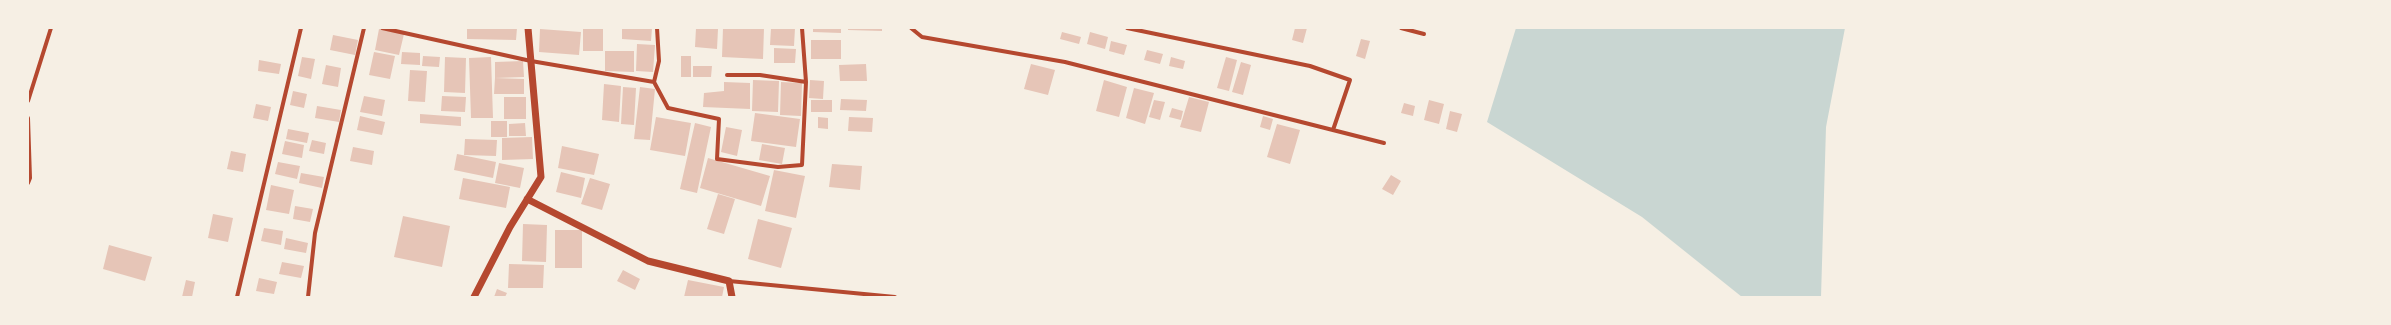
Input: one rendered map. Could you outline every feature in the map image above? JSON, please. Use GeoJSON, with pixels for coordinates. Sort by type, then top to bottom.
{"type":"FeatureCollection","features":[{"type":"Feature","properties":{"kind":"street"},"geometry":{"type":"LineString","coordinates":[[28,101],[51,28]]}},
{"type":"Feature","properties":{"kind":"street"},"geometry":{"type":"LineString","coordinates":[[237,297],[301,28]]}},
{"type":"Feature","properties":{"kind":"street"},"geometry":{"type":"LineString","coordinates":[[308,297],[314,233],[364,28]]}},
{"type":"Feature","properties":{"kind":"street"},"geometry":{"type":"LineString","coordinates":[[382,28],[531,61],[654,82]]}},
{"type":"Feature","properties":{"kind":"street"},"geometry":{"type":"LineString","coordinates":[[474,297],[510,227],[541,177],[528,28]]}},
{"type":"Feature","properties":{"kind":"street"},"geometry":{"type":"LineString","coordinates":[[657,28],[658,61],[654,82],[668,108],[719,119],[717,159],[778,167],[802,165],[806,82],[802,28]]}},
{"type":"Feature","properties":{"kind":"street"},"geometry":{"type":"LineString","coordinates":[[911,28],[922,37],[1065,62],[1384,143]]}},
{"type":"Feature","properties":{"kind":"street"},"geometry":{"type":"LineString","coordinates":[[1127,28],[1310,66],[1350,80],[1333,130]]}},
{"type":"Feature","properties":{"kind":"street"},"geometry":{"type":"LineString","coordinates":[[1401,28],[1424,34]]}},
{"type":"Feature","properties":{"kind":"street"},"geometry":{"type":"LineString","coordinates":[[727,75],[760,76],[806,82]]}},
{"type":"Feature","properties":{"kind":"street"},"geometry":{"type":"LineString","coordinates":[[28,118],[30,178],[28,183]]}},
{"type":"Feature","properties":{"kind":"street"},"geometry":{"type":"LineString","coordinates":[[527,198],[648,260],[729,281],[895,297]]}},
{"type":"Feature","properties":{"kind":"street"},"geometry":{"type":"LineString","coordinates":[[729,281],[732,297]]}},
{"type":"Feature","properties":{"kind":"shaded area"},"geometry":{"type":"Polygon","coordinates":[[[1516,28],[1845,28],[1826,127],[1821,297],[1742,297],[1642,217],[1487,122],[1516,28]]]}},
{"type":"Feature","properties":{"kind":"building"},"geometry":{"type":"Polygon","coordinates":[[[467,28],[517,28],[516,40],[467,39],[467,28]]]}},
{"type":"Feature","properties":{"kind":"building"},"geometry":{"type":"Polygon","coordinates":[[[583,28],[603,28],[603,51],[583,51],[583,28]]]}},
{"type":"Feature","properties":{"kind":"building"},"geometry":{"type":"Polygon","coordinates":[[[622,28],[652,28],[651,41],[622,39],[622,28]]]}},
{"type":"Feature","properties":{"kind":"building"},"geometry":{"type":"Polygon","coordinates":[[[696,28],[718,29],[717,49],[695,47],[696,28]]]}},
{"type":"Feature","properties":{"kind":"building"},"geometry":{"type":"Polygon","coordinates":[[[723,28],[764,28],[763,59],[722,57],[723,28]]]}},
{"type":"Feature","properties":{"kind":"building"},"geometry":{"type":"Polygon","coordinates":[[[771,28],[795,28],[794,46],[770,45],[771,28]]]}},
{"type":"Feature","properties":{"kind":"building"},"geometry":{"type":"Polygon","coordinates":[[[813,28],[841,28],[841,33],[813,32],[813,28]]]}},
{"type":"Feature","properties":{"kind":"building"},"geometry":{"type":"Polygon","coordinates":[[[848,28],[882,28],[882,31],[848,30],[848,28]]]}},
{"type":"Feature","properties":{"kind":"building"},"geometry":{"type":"Polygon","coordinates":[[[1295,28],[1307,28],[1303,43],[1292,40],[1295,28]]]}},
{"type":"Feature","properties":{"kind":"building"},"geometry":{"type":"Polygon","coordinates":[[[379,29],[404,34],[399,55],[375,50],[379,29]]]}},
{"type":"Feature","properties":{"kind":"building"},"geometry":{"type":"Polygon","coordinates":[[[540,29],[581,32],[579,55],[539,52],[540,29]]]}},
{"type":"Feature","properties":{"kind":"building"},"geometry":{"type":"Polygon","coordinates":[[[1062,32],[1081,37],[1079,44],[1060,39],[1062,32]]]}},
{"type":"Feature","properties":{"kind":"building"},"geometry":{"type":"Polygon","coordinates":[[[1090,32],[1108,37],[1105,49],[1087,44],[1090,32]]]}},
{"type":"Feature","properties":{"kind":"building"},"geometry":{"type":"Polygon","coordinates":[[[333,35],[358,40],[355,55],[330,50],[333,35]]]}},
{"type":"Feature","properties":{"kind":"building"},"geometry":{"type":"Polygon","coordinates":[[[1361,39],[1370,41],[1365,59],[1356,56],[1361,39]]]}},
{"type":"Feature","properties":{"kind":"building"},"geometry":{"type":"Polygon","coordinates":[[[811,40],[841,40],[841,59],[811,59],[811,40]]]}},
{"type":"Feature","properties":{"kind":"building"},"geometry":{"type":"Polygon","coordinates":[[[1111,41],[1127,45],[1124,55],[1109,51],[1111,41]]]}},
{"type":"Feature","properties":{"kind":"building"},"geometry":{"type":"Polygon","coordinates":[[[637,44],[655,45],[653,72],[636,71],[637,44]]]}},
{"type":"Feature","properties":{"kind":"building"},"geometry":{"type":"Polygon","coordinates":[[[774,48],[796,49],[795,63],[774,63],[774,48]]]}},
{"type":"Feature","properties":{"kind":"building"},"geometry":{"type":"Polygon","coordinates":[[[1147,50],[1163,54],[1160,64],[1144,60],[1147,50]]]}},
{"type":"Feature","properties":{"kind":"building"},"geometry":{"type":"Polygon","coordinates":[[[605,51],[634,51],[634,72],[605,71],[605,51]]]}},
{"type":"Feature","properties":{"kind":"building"},"geometry":{"type":"Polygon","coordinates":[[[374,52],[395,56],[390,79],[369,75],[374,52]]]}},
{"type":"Feature","properties":{"kind":"building"},"geometry":{"type":"Polygon","coordinates":[[[402,52],[420,53],[420,65],[401,64],[402,52]]]}},
{"type":"Feature","properties":{"kind":"building"},"geometry":{"type":"Polygon","coordinates":[[[423,56],[440,57],[439,67],[422,66],[423,56]]]}},
{"type":"Feature","properties":{"kind":"building"},"geometry":{"type":"Polygon","coordinates":[[[681,56],[691,56],[691,77],[681,77],[681,56]]]}},
{"type":"Feature","properties":{"kind":"building"},"geometry":{"type":"Polygon","coordinates":[[[302,57],[315,59],[311,79],[298,76],[302,57]]]}},
{"type":"Feature","properties":{"kind":"building"},"geometry":{"type":"Polygon","coordinates":[[[445,57],[466,58],[465,93],[444,92],[445,57]]]}},
{"type":"Feature","properties":{"kind":"building"},"geometry":{"type":"Polygon","coordinates":[[[491,57],[493,118],[471,118],[469,58],[491,57]]]}},
{"type":"Feature","properties":{"kind":"building"},"geometry":{"type":"Polygon","coordinates":[[[1171,57],[1185,61],[1183,69],[1169,66],[1171,57]]]}},
{"type":"Feature","properties":{"kind":"building"},"geometry":{"type":"Polygon","coordinates":[[[1226,57],[1237,60],[1229,91],[1217,88],[1226,57]]]}},
{"type":"Feature","properties":{"kind":"building"},"geometry":{"type":"Polygon","coordinates":[[[259,60],[281,64],[279,74],[258,71],[259,60]]]}},
{"type":"Feature","properties":{"kind":"building"},"geometry":{"type":"Polygon","coordinates":[[[523,61],[524,77],[495,78],[495,62],[523,61]]]}},
{"type":"Feature","properties":{"kind":"building"},"geometry":{"type":"Polygon","coordinates":[[[1241,62],[1251,65],[1243,95],[1232,92],[1241,62]]]}},
{"type":"Feature","properties":{"kind":"building"},"geometry":{"type":"Polygon","coordinates":[[[866,64],[867,81],[840,81],[839,65],[866,64]]]}},
{"type":"Feature","properties":{"kind":"building"},"geometry":{"type":"Polygon","coordinates":[[[1031,64],[1055,70],[1048,95],[1024,89],[1031,64]]]}},
{"type":"Feature","properties":{"kind":"building"},"geometry":{"type":"Polygon","coordinates":[[[326,65],[341,68],[338,87],[322,84],[326,65]]]}},
{"type":"Feature","properties":{"kind":"building"},"geometry":{"type":"Polygon","coordinates":[[[693,66],[712,66],[711,77],[693,77],[693,66]]]}},
{"type":"Feature","properties":{"kind":"building"},"geometry":{"type":"Polygon","coordinates":[[[410,70],[427,71],[425,102],[408,101],[410,70]]]}},
{"type":"Feature","properties":{"kind":"building"},"geometry":{"type":"Polygon","coordinates":[[[495,78],[524,79],[524,94],[494,94],[495,78]]]}},
{"type":"Feature","properties":{"kind":"building"},"geometry":{"type":"Polygon","coordinates":[[[753,80],[779,81],[778,112],[752,111],[753,80]]]}},
{"type":"Feature","properties":{"kind":"building"},"geometry":{"type":"Polygon","coordinates":[[[810,80],[824,81],[823,99],[809,98],[810,80]]]}},
{"type":"Feature","properties":{"kind":"building"},"geometry":{"type":"Polygon","coordinates":[[[1104,80],[1127,87],[1119,117],[1096,111],[1104,80]]]}},
{"type":"Feature","properties":{"kind":"building"},"geometry":{"type":"Polygon","coordinates":[[[724,82],[750,83],[750,109],[703,107],[704,93],[724,91],[724,82]]]}},
{"type":"Feature","properties":{"kind":"building"},"geometry":{"type":"Polygon","coordinates":[[[781,82],[802,83],[801,116],[780,115],[781,82]]]}},
{"type":"Feature","properties":{"kind":"building"},"geometry":{"type":"Polygon","coordinates":[[[604,84],[621,86],[619,122],[602,120],[604,84]]]}},
{"type":"Feature","properties":{"kind":"building"},"geometry":{"type":"Polygon","coordinates":[[[623,87],[636,88],[634,125],[621,124],[623,87]]]}},
{"type":"Feature","properties":{"kind":"building"},"geometry":{"type":"Polygon","coordinates":[[[640,87],[655,89],[650,140],[634,139],[640,87]]]}},
{"type":"Feature","properties":{"kind":"building"},"geometry":{"type":"Polygon","coordinates":[[[1134,88],[1154,93],[1145,124],[1126,118],[1134,88]]]}},
{"type":"Feature","properties":{"kind":"building"},"geometry":{"type":"Polygon","coordinates":[[[293,91],[307,94],[304,108],[290,105],[293,91]]]}},
{"type":"Feature","properties":{"kind":"building"},"geometry":{"type":"Polygon","coordinates":[[[364,96],[385,100],[382,116],[360,112],[364,96]]]}},
{"type":"Feature","properties":{"kind":"building"},"geometry":{"type":"Polygon","coordinates":[[[442,96],[466,97],[465,112],[441,111],[442,96]]]}},
{"type":"Feature","properties":{"kind":"building"},"geometry":{"type":"Polygon","coordinates":[[[504,97],[526,97],[526,119],[504,119],[504,97]]]}},
{"type":"Feature","properties":{"kind":"building"},"geometry":{"type":"Polygon","coordinates":[[[1189,97],[1209,102],[1201,132],[1180,127],[1189,97]]]}},
{"type":"Feature","properties":{"kind":"building"},"geometry":{"type":"Polygon","coordinates":[[[841,99],[867,100],[866,111],[840,110],[841,99]]]}},
{"type":"Feature","properties":{"kind":"building"},"geometry":{"type":"Polygon","coordinates":[[[811,100],[832,100],[832,112],[811,112],[811,100]]]}},
{"type":"Feature","properties":{"kind":"building"},"geometry":{"type":"Polygon","coordinates":[[[1154,100],[1165,102],[1160,120],[1149,117],[1154,100]]]}},
{"type":"Feature","properties":{"kind":"building"},"geometry":{"type":"Polygon","coordinates":[[[1429,100],[1444,104],[1439,124],[1424,120],[1429,100]]]}},
{"type":"Feature","properties":{"kind":"building"},"geometry":{"type":"Polygon","coordinates":[[[1404,103],[1415,106],[1413,116],[1401,113],[1404,103]]]}},
{"type":"Feature","properties":{"kind":"building"},"geometry":{"type":"Polygon","coordinates":[[[256,104],[271,107],[268,121],[253,118],[256,104]]]}},
{"type":"Feature","properties":{"kind":"building"},"geometry":{"type":"Polygon","coordinates":[[[317,106],[341,110],[339,122],[315,118],[317,106]]]}},
{"type":"Feature","properties":{"kind":"building"},"geometry":{"type":"Polygon","coordinates":[[[1172,108],[1183,111],[1181,120],[1169,117],[1172,108]]]}},
{"type":"Feature","properties":{"kind":"building"},"geometry":{"type":"Polygon","coordinates":[[[1450,111],[1462,114],[1457,132],[1446,129],[1450,111]]]}},
{"type":"Feature","properties":{"kind":"building"},"geometry":{"type":"Polygon","coordinates":[[[755,113],[800,119],[796,147],[751,141],[755,113]]]}},
{"type":"Feature","properties":{"kind":"building"},"geometry":{"type":"Polygon","coordinates":[[[420,114],[461,117],[461,126],[420,123],[420,114]]]}},
{"type":"Feature","properties":{"kind":"building"},"geometry":{"type":"Polygon","coordinates":[[[360,116],[385,122],[382,135],[357,130],[360,116]]]}},
{"type":"Feature","properties":{"kind":"building"},"geometry":{"type":"Polygon","coordinates":[[[1263,116],[1273,119],[1270,130],[1260,127],[1263,116]]]}},
{"type":"Feature","properties":{"kind":"building"},"geometry":{"type":"Polygon","coordinates":[[[656,117],[691,123],[685,156],[650,150],[656,117]]]}},
{"type":"Feature","properties":{"kind":"building"},"geometry":{"type":"Polygon","coordinates":[[[818,117],[828,118],[828,129],[818,128],[818,117]]]}},
{"type":"Feature","properties":{"kind":"building"},"geometry":{"type":"Polygon","coordinates":[[[849,117],[873,118],[872,132],[848,131],[849,117]]]}},
{"type":"Feature","properties":{"kind":"building"},"geometry":{"type":"Polygon","coordinates":[[[491,121],[507,121],[507,137],[491,137],[491,121]]]}},
{"type":"Feature","properties":{"kind":"building"},"geometry":{"type":"Polygon","coordinates":[[[525,123],[526,136],[509,136],[509,124],[525,123]]]}},
{"type":"Feature","properties":{"kind":"building"},"geometry":{"type":"Polygon","coordinates":[[[695,123],[711,127],[697,193],[680,189],[695,123]]]}},
{"type":"Feature","properties":{"kind":"building"},"geometry":{"type":"Polygon","coordinates":[[[1277,124],[1300,130],[1290,164],[1267,157],[1277,124]]]}},
{"type":"Feature","properties":{"kind":"building"},"geometry":{"type":"Polygon","coordinates":[[[726,127],[742,130],[737,156],[721,152],[726,127]]]}},
{"type":"Feature","properties":{"kind":"building"},"geometry":{"type":"Polygon","coordinates":[[[288,129],[309,133],[307,143],[286,139],[288,129]]]}},
{"type":"Feature","properties":{"kind":"building"},"geometry":{"type":"Polygon","coordinates":[[[532,137],[533,159],[502,160],[502,138],[532,137]]]}},
{"type":"Feature","properties":{"kind":"building"},"geometry":{"type":"Polygon","coordinates":[[[465,139],[497,140],[496,156],[464,155],[465,139]]]}},
{"type":"Feature","properties":{"kind":"building"},"geometry":{"type":"Polygon","coordinates":[[[312,140],[326,143],[324,154],[309,151],[312,140]]]}},
{"type":"Feature","properties":{"kind":"building"},"geometry":{"type":"Polygon","coordinates":[[[285,141],[304,145],[302,158],[282,154],[285,141]]]}},
{"type":"Feature","properties":{"kind":"building"},"geometry":{"type":"Polygon","coordinates":[[[762,144],[785,148],[782,164],[759,160],[762,144]]]}},
{"type":"Feature","properties":{"kind":"building"},"geometry":{"type":"Polygon","coordinates":[[[562,146],[599,154],[594,175],[558,168],[562,146]]]}},
{"type":"Feature","properties":{"kind":"building"},"geometry":{"type":"Polygon","coordinates":[[[353,147],[374,151],[372,165],[350,161],[353,147]]]}},
{"type":"Feature","properties":{"kind":"building"},"geometry":{"type":"Polygon","coordinates":[[[231,151],[246,154],[243,172],[227,169],[231,151]]]}},
{"type":"Feature","properties":{"kind":"building"},"geometry":{"type":"Polygon","coordinates":[[[457,154],[496,162],[493,178],[454,170],[457,154]]]}},
{"type":"Feature","properties":{"kind":"building"},"geometry":{"type":"Polygon","coordinates":[[[708,158],[770,176],[761,206],[700,188],[708,158]]]}},
{"type":"Feature","properties":{"kind":"building"},"geometry":{"type":"Polygon","coordinates":[[[278,162],[300,166],[297,179],[275,174],[278,162]]]}},
{"type":"Feature","properties":{"kind":"building"},"geometry":{"type":"Polygon","coordinates":[[[499,163],[524,168],[520,188],[495,183],[499,163]]]}},
{"type":"Feature","properties":{"kind":"building"},"geometry":{"type":"Polygon","coordinates":[[[832,164],[862,166],[860,190],[829,187],[832,164]]]}},
{"type":"Feature","properties":{"kind":"building"},"geometry":{"type":"Polygon","coordinates":[[[774,170],[805,176],[796,218],[765,211],[774,170]]]}},
{"type":"Feature","properties":{"kind":"building"},"geometry":{"type":"Polygon","coordinates":[[[561,172],[585,178],[581,198],[556,192],[561,172]]]}},
{"type":"Feature","properties":{"kind":"building"},"geometry":{"type":"Polygon","coordinates":[[[301,173],[324,177],[322,188],[299,183],[301,173]]]}},
{"type":"Feature","properties":{"kind":"building"},"geometry":{"type":"Polygon","coordinates":[[[1391,175],[1401,181],[1393,195],[1382,189],[1391,175]]]}},
{"type":"Feature","properties":{"kind":"building"},"geometry":{"type":"Polygon","coordinates":[[[463,178],[510,187],[506,208],[459,199],[463,178]]]}},
{"type":"Feature","properties":{"kind":"building"},"geometry":{"type":"Polygon","coordinates":[[[590,178],[610,184],[602,210],[581,204],[590,178]]]}},
{"type":"Feature","properties":{"kind":"building"},"geometry":{"type":"Polygon","coordinates":[[[271,185],[294,190],[289,214],[266,210],[271,185]]]}},
{"type":"Feature","properties":{"kind":"building"},"geometry":{"type":"Polygon","coordinates":[[[718,194],[735,199],[724,234],[707,229],[718,194]]]}},
{"type":"Feature","properties":{"kind":"building"},"geometry":{"type":"Polygon","coordinates":[[[295,206],[313,209],[310,222],[293,219],[295,206]]]}},
{"type":"Feature","properties":{"kind":"building"},"geometry":{"type":"Polygon","coordinates":[[[213,214],[233,218],[228,242],[208,238],[213,214]]]}},
{"type":"Feature","properties":{"kind":"building"},"geometry":{"type":"Polygon","coordinates":[[[403,216],[450,226],[442,267],[394,257],[403,216]]]}},
{"type":"Feature","properties":{"kind":"building"},"geometry":{"type":"Polygon","coordinates":[[[758,219],[792,228],[781,268],[748,259],[758,219]]]}},
{"type":"Feature","properties":{"kind":"building"},"geometry":{"type":"Polygon","coordinates":[[[523,224],[547,225],[546,262],[522,261],[523,224]]]}},
{"type":"Feature","properties":{"kind":"building"},"geometry":{"type":"Polygon","coordinates":[[[264,228],[283,231],[281,245],[261,241],[264,228]]]}},
{"type":"Feature","properties":{"kind":"building"},"geometry":{"type":"Polygon","coordinates":[[[555,230],[582,230],[582,268],[555,268],[555,230]]]}},
{"type":"Feature","properties":{"kind":"building"},"geometry":{"type":"Polygon","coordinates":[[[286,238],[308,243],[306,253],[284,249],[286,238]]]}},
{"type":"Feature","properties":{"kind":"building"},"geometry":{"type":"Polygon","coordinates":[[[109,245],[152,257],[145,281],[103,269],[109,245]]]}},
{"type":"Feature","properties":{"kind":"building"},"geometry":{"type":"Polygon","coordinates":[[[282,262],[304,266],[301,278],[279,274],[282,262]]]}},
{"type":"Feature","properties":{"kind":"building"},"geometry":{"type":"Polygon","coordinates":[[[509,264],[544,265],[543,288],[508,288],[509,264]]]}},
{"type":"Feature","properties":{"kind":"building"},"geometry":{"type":"Polygon","coordinates":[[[623,270],[640,279],[635,290],[617,281],[623,270]]]}},
{"type":"Feature","properties":{"kind":"building"},"geometry":{"type":"Polygon","coordinates":[[[259,278],[277,282],[274,294],[256,291],[259,278]]]}},
{"type":"Feature","properties":{"kind":"building"},"geometry":{"type":"Polygon","coordinates":[[[186,280],[195,282],[192,297],[182,297],[186,280]]]}},
{"type":"Feature","properties":{"kind":"building"},"geometry":{"type":"Polygon","coordinates":[[[688,280],[724,287],[722,297],[684,297],[688,280]]]}},
{"type":"Feature","properties":{"kind":"building"},"geometry":{"type":"Polygon","coordinates":[[[497,289],[507,293],[505,297],[494,297],[497,289]]]}}]}
